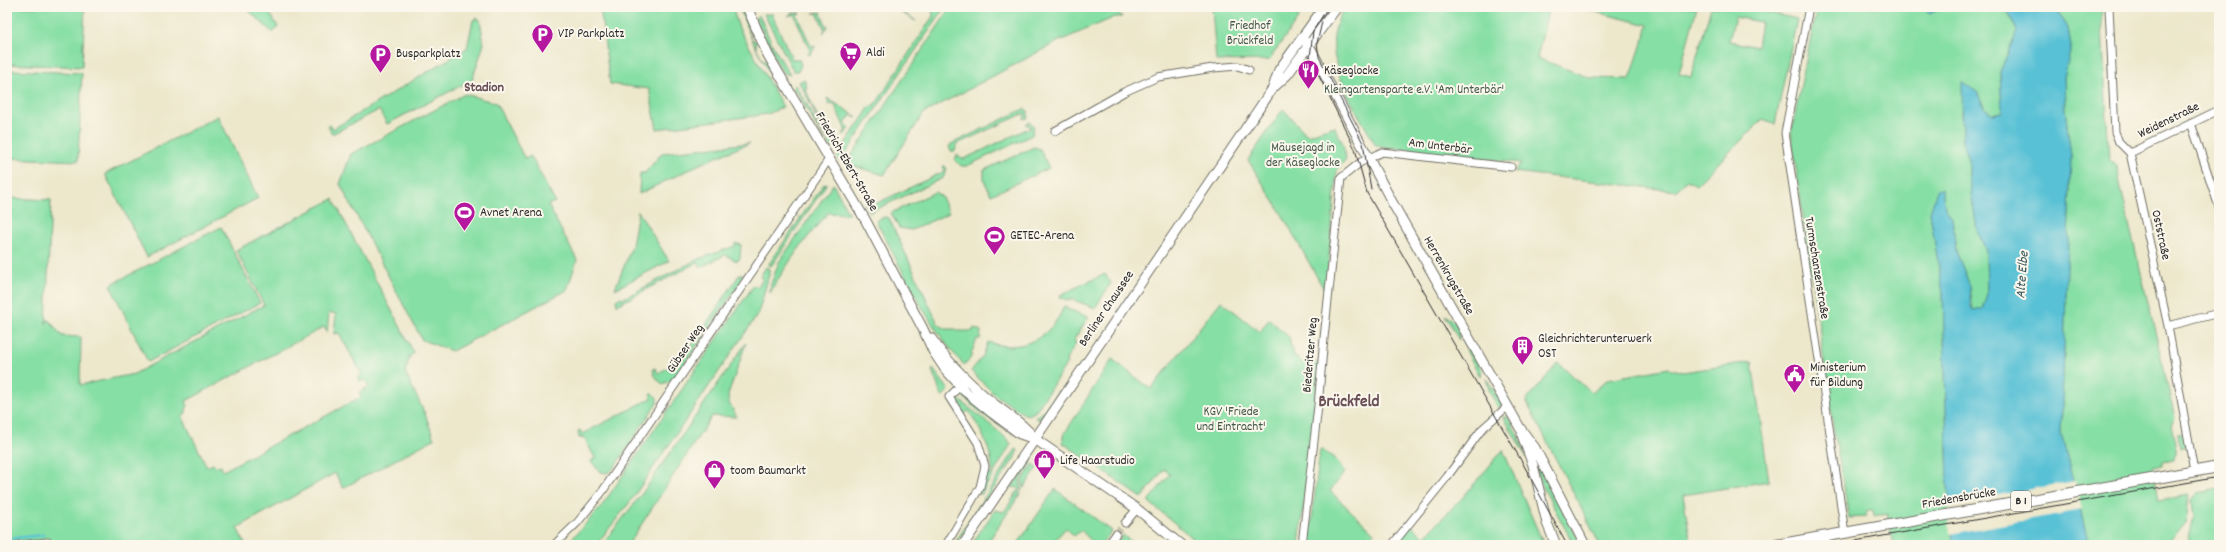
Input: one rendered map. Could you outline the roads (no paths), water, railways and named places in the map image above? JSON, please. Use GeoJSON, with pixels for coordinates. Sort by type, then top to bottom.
{"type":"FeatureCollection","features":[{"type":"Feature","properties":{"kind":"main road","name":"B 1"},"geometry":{"type":"LineString","coordinates":[[2194,471],[2219,467]]}},
{"type":"Feature","properties":{"kind":"main road","name":"Friedensbrücke"},"geometry":{"type":"LineString","coordinates":[[1845,532],[2194,471]]}},
{"type":"Feature","properties":{"kind":"main road","name":"B 1"},"geometry":{"type":"LineString","coordinates":[[1776,545],[1845,532]]}},
{"type":"Feature","properties":{"kind":"street","name":"Friedrich-Ebert-Straße"},"geometry":{"type":"LineString","coordinates":[[747,7],[768,55],[866,221],[923,329],[936,357],[963,383],[1026,426],[1035,439],[1137,509],[1181,545]]}},
{"type":"Feature","properties":{"kind":"street","name":"Berliner Chaussee"},"geometry":{"type":"LineString","coordinates":[[1273,88],[1278,70],[1324,7]]}},
{"type":"Feature","properties":{"kind":"street","name":"Berliner Chaussee"},"geometry":{"type":"LineString","coordinates":[[963,545],[1273,88],[1287,76],[1337,7]]}},
{"type":"Feature","properties":{"kind":"street","name":"Turmschanzenstraße"},"geometry":{"type":"LineString","coordinates":[[1809,7],[1785,133],[1845,532]]}},
{"type":"Feature","properties":{"kind":"street","name":"Oststraße"},"geometry":{"type":"LineString","coordinates":[[2109,7],[2115,132],[2119,142],[2130,153],[2168,326],[2194,471]]}},
{"type":"Feature","properties":{"kind":"street","name":"Herrenkrugstraße"},"geometry":{"type":"LineString","coordinates":[[1302,38],[1310,45],[1368,158],[1415,244],[1520,428],[1538,452],[1585,545]]}},
{"type":"Feature","properties":{"kind":"street"},"geometry":{"type":"LineString","coordinates":[[1055,131],[1128,90],[1158,77],[1214,68],[1241,66],[1249,70]]}},
{"type":"Feature","properties":{"kind":"street","name":"Weidenstraße"},"geometry":{"type":"LineString","coordinates":[[2130,153],[2219,110]]}},
{"type":"Feature","properties":{"kind":"street"},"geometry":{"type":"LineString","coordinates":[[2192,123],[2219,206]]}},
{"type":"Feature","properties":{"kind":"street","name":"Am Unterbär"},"geometry":{"type":"LineString","coordinates":[[1368,158],[1382,152],[1511,167]]}},
{"type":"Feature","properties":{"kind":"street","name":"Biederitzer Weg"},"geometry":{"type":"LineString","coordinates":[[1302,545],[1318,412],[1340,182],[1349,170],[1368,158]]}},
{"type":"Feature","properties":{"kind":"street","name":"Gübser Weg"},"geometry":{"type":"LineString","coordinates":[[554,545],[577,523],[602,492],[829,159]]}},
{"type":"Feature","properties":{"kind":"street"},"geometry":{"type":"LineString","coordinates":[[2168,326],[2219,313]]}},
{"type":"Feature","properties":{"kind":"street"},"geometry":{"type":"LineString","coordinates":[[946,545],[980,487],[984,471],[984,458],[978,443],[949,398],[963,383]]}},
{"type":"Feature","properties":{"kind":"street"},"geometry":{"type":"LineString","coordinates":[[1392,545],[1482,429],[1508,406]]}},
{"type":"Feature","properties":{"kind":"street","name":"Herrenkrugstraße"},"geometry":{"type":"LineString","coordinates":[[1520,428],[1533,464],[1547,523],[1556,545]]}},
{"type":"Feature","properties":{"kind":"street"},"geometry":{"type":"LineString","coordinates":[[1125,523],[1137,509]]}},
{"type":"Feature","properties":{"kind":"street"},"geometry":{"type":"LineString","coordinates":[[1108,545],[1116,534]]}},
{"type":"Feature","properties":{"kind":"street"},"geometry":{"type":"LineString","coordinates":[[18,545],[48,542],[48,545]]}},
{"type":"Feature","properties":{"kind":"water"},"geometry":{"type":"Polygon","coordinates":[[[1921,7],[1943,7],[1930,14],[1921,7]]]}},
{"type":"Feature","properties":{"kind":"water","name":"Alte Elbe"},"geometry":{"type":"Polygon","coordinates":[[[2006,7],[2055,7],[2068,28],[2071,48],[2064,77],[2065,109],[2071,156],[2061,433],[2089,545],[1952,545],[1948,486],[1943,293],[1930,213],[1937,190],[1942,189],[1945,208],[1952,218],[1956,251],[1970,286],[1971,306],[1973,311],[1982,309],[1987,294],[1986,251],[1977,229],[1969,180],[1969,160],[1963,142],[1962,82],[1977,92],[1984,107],[1992,114],[2002,112],[2000,72],[2017,31],[2006,7]]]}},
{"type":"Feature","properties":{"kind":"waterway"},"geometry":{"type":"LineString","coordinates":[[7,539],[43,535]]}},
{"type":"Feature","properties":{"kind":"tunnel"},"geometry":{"type":"LineString","coordinates":[[1116,534],[1125,523]]}},
{"type":"Feature","properties":{"kind":"tram line"},"geometry":{"type":"LineString","coordinates":[[1328,7],[1313,31],[1310,58],[1355,149],[1367,193],[1522,462],[1567,545]]}},
{"type":"Feature","properties":{"kind":"tram line"},"geometry":{"type":"LineString","coordinates":[[1322,22],[1317,43],[1319,57],[1363,143],[1371,189]]}},
{"type":"Feature","properties":{"kind":"tram line"},"geometry":{"type":"LineString","coordinates":[[1832,545],[2219,477]]}},
{"type":"Feature","properties":{"kind":"place","name":"VIP Parkplatz"},"geometry":{"type":"Point","coordinates":[542,54]}},
{"type":"Feature","properties":{"kind":"place","name":"Aldi"},"geometry":{"type":"Point","coordinates":[850,72]}},
{"type":"Feature","properties":{"kind":"place","name":"Busparkplatz"},"geometry":{"type":"Point","coordinates":[380,74]}},
{"type":"Feature","properties":{"kind":"place","name":"Käseglocke"},"geometry":{"type":"Point","coordinates":[1308,90]}},
{"type":"Feature","properties":{"kind":"place","name":"Avnet Arena"},"geometry":{"type":"Point","coordinates":[464,232]}},
{"type":"Feature","properties":{"kind":"place","name":"GETEC-Arena"},"geometry":{"type":"Point","coordinates":[995,256]}},
{"type":"Feature","properties":{"kind":"place","name":"Gleichrichterunterwerk OST"},"geometry":{"type":"Point","coordinates":[1522,366]}},
{"type":"Feature","properties":{"kind":"place","name":"Ministerium für Bildung"},"geometry":{"type":"Point","coordinates":[1794,394]}},
{"type":"Feature","properties":{"kind":"place","name":"Life Haarstudio"},"geometry":{"type":"Point","coordinates":[1044,480]}},
{"type":"Feature","properties":{"kind":"place","name":"toom Baumarkt"},"geometry":{"type":"Point","coordinates":[715,490]}},
{"type":"Feature","properties":{"kind":"district","name":"Stadion"},"geometry":{"type":"Point","coordinates":[484,88]}},
{"type":"Feature","properties":{"kind":"district","name":"Brückfeld"},"geometry":{"type":"Point","coordinates":[1349,403]}},
{"type":"Feature","properties":{"kind":"park label","name":"Friedhof Brückfeld"},"geometry":{"type":"Point","coordinates":[1250,34]}},
{"type":"Feature","properties":{"kind":"park label","name":"Kleingartensparte e.V. 'Am Unterbär'"},"geometry":{"type":"Point","coordinates":[1414,90]}},
{"type":"Feature","properties":{"kind":"park label","name":"Mäusejagd in der Käseglocke"},"geometry":{"type":"Point","coordinates":[1303,156]}},
{"type":"Feature","properties":{"kind":"park label","name":"KGV 'Friede und Eintracht'"},"geometry":{"type":"Point","coordinates":[1231,420]}}]}
